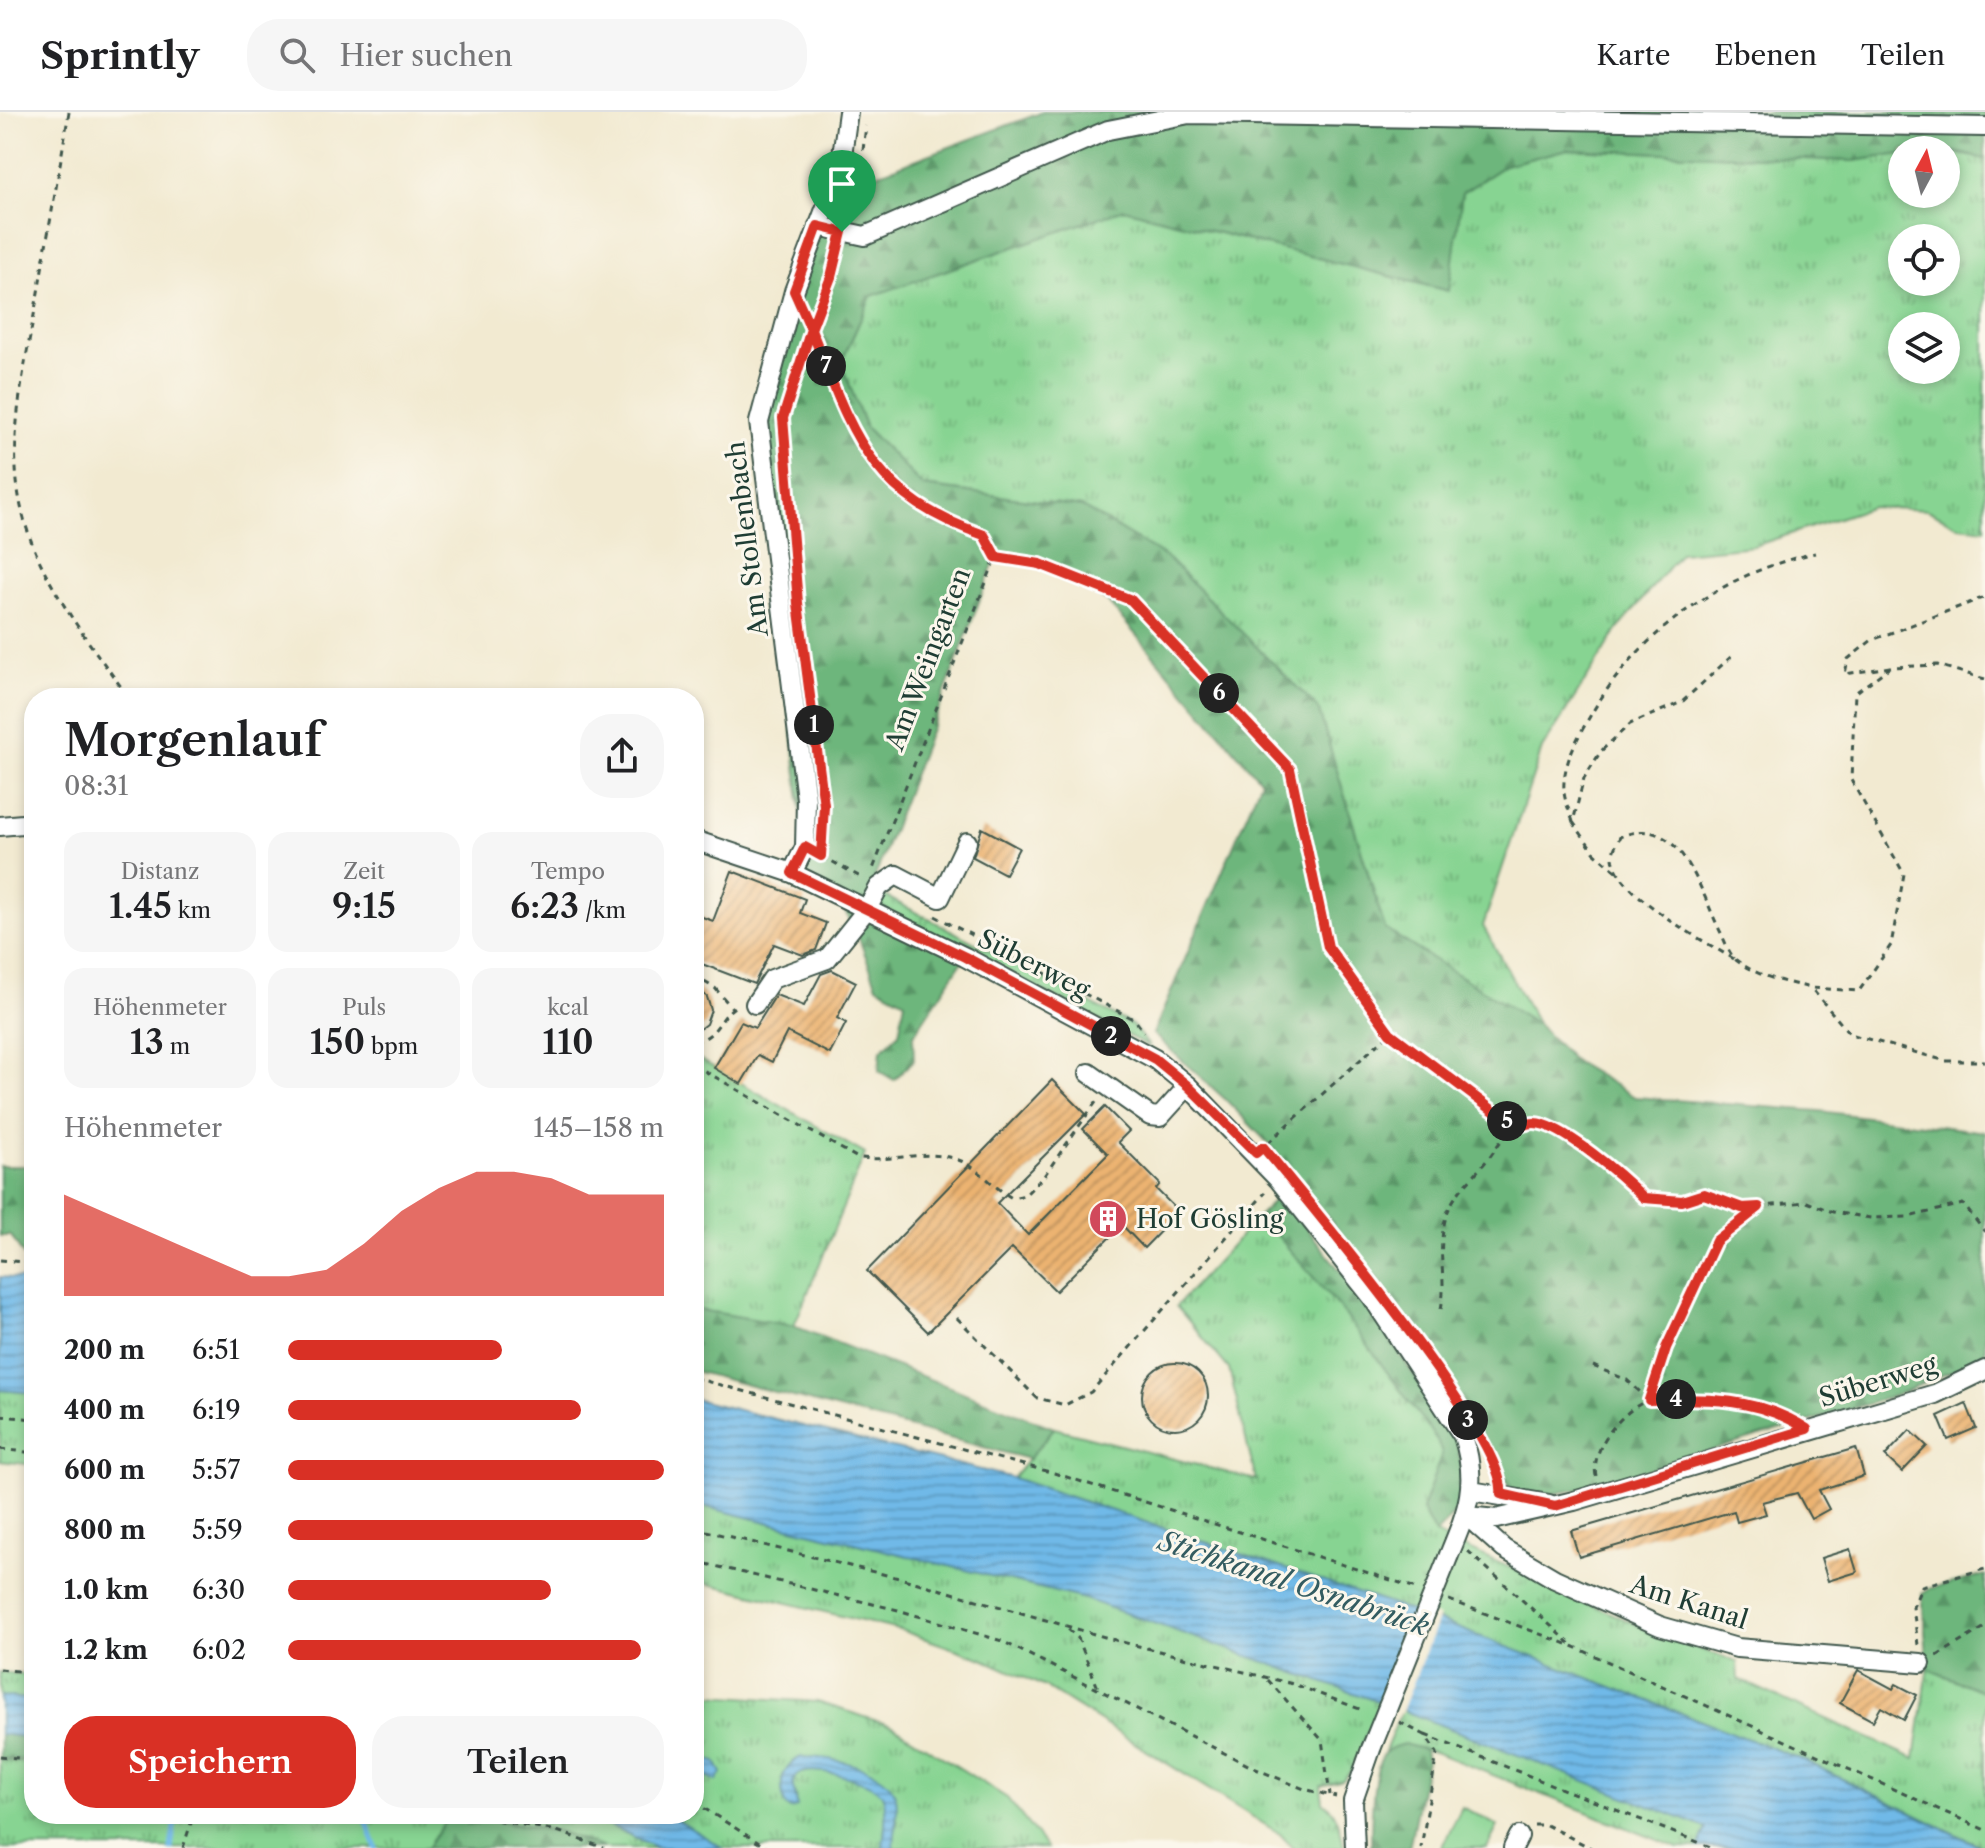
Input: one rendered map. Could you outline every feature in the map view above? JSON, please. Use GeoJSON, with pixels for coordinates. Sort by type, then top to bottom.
{"type":"FeatureCollection","features":[{"type":"Feature","properties":{"kind":"street","name":"Am Stollenbach"},"geometry":{"type":"LineString","coordinates":[[792,873],[816,848],[806,799],[759,422],[794,291],[840,170],[848,112]]}},
{"type":"Feature","properties":{"kind":"street"},"geometry":{"type":"LineString","coordinates":[[818,226],[865,236],[1108,130],[1189,114],[1985,127]]}},
{"type":"Feature","properties":{"kind":"street"},"geometry":{"type":"LineString","coordinates":[[0,826],[24,824]]}},
{"type":"Feature","properties":{"kind":"street"},"geometry":{"type":"LineString","coordinates":[[755,1004],[772,979],[827,959],[867,909],[879,887],[896,875],[940,898],[967,842]]}},
{"type":"Feature","properties":{"kind":"street","name":"Süberweg"},"geometry":{"type":"LineString","coordinates":[[704,843],[792,873],[867,909],[1087,1020],[1096,1029],[1155,1059],[1188,1086],[1256,1153],[1372,1297],[1463,1436],[1470,1456],[1471,1491],[1467,1516],[1496,1519],[1555,1506],[1807,1429],[1935,1394],[1985,1370]]}},
{"type":"Feature","properties":{"kind":"street"},"geometry":{"type":"LineString","coordinates":[[1089,1073],[1150,1116],[1160,1117],[1188,1086]]}},
{"type":"Feature","properties":{"kind":"street","name":"Süberweg"},"geometry":{"type":"LineString","coordinates":[[1471,1491],[1555,1506]]}},
{"type":"Feature","properties":{"kind":"street"},"geometry":{"type":"LineString","coordinates":[[1355,1848],[1353,1801],[1371,1749],[1467,1516]]}},
{"type":"Feature","properties":{"kind":"street","name":"Am Kanal"},"geometry":{"type":"LineString","coordinates":[[1467,1516],[1504,1549],[1555,1579],[1660,1626],[1737,1648],[1921,1663]]}},
{"type":"Feature","properties":{"kind":"path"},"geometry":{"type":"LineString","coordinates":[[69,112],[20,397],[16,480],[23,516],[37,554],[83,633],[122,688]]}},
{"type":"Feature","properties":{"kind":"path"},"geometry":{"type":"LineString","coordinates":[[860,160],[866,123]]}},
{"type":"Feature","properties":{"kind":"path"},"geometry":{"type":"LineString","coordinates":[[792,526],[783,418],[831,277],[858,173]]}},
{"type":"Feature","properties":{"kind":"path","name":"Am Weingarten"},"geometry":{"type":"LineString","coordinates":[[794,291],[849,426],[876,467],[911,500],[943,521],[984,535],[996,557],[868,882],[816,848]]}},
{"type":"Feature","properties":{"kind":"path"},"geometry":{"type":"LineString","coordinates":[[1815,553],[1775,562],[1730,585],[1678,615],[1627,661],[1603,693],[1566,766],[1564,794],[1573,822],[1594,852],[1657,913],[1734,959],[1769,977],[1811,988],[1859,991],[1891,945],[1904,874],[1851,780],[1855,693],[1890,667]]}},
{"type":"Feature","properties":{"kind":"path"},"geometry":{"type":"LineString","coordinates":[[996,557],[1040,564],[1131,600],[1290,769],[1328,947],[1390,1033],[1515,1127]]}},
{"type":"Feature","properties":{"kind":"path"},"geometry":{"type":"LineString","coordinates":[[1985,597],[1872,640],[1848,659],[1845,674],[1890,667],[1937,665],[1985,679]]}},
{"type":"Feature","properties":{"kind":"path"},"geometry":{"type":"LineString","coordinates":[[1573,822],[1584,778],[1601,751],[1630,724],[1682,702],[1735,653]]}},
{"type":"Feature","properties":{"kind":"path"},"geometry":{"type":"LineString","coordinates":[[1616,871],[1613,854],[1620,837],[1636,830],[1657,832],[1677,845],[1734,959]]}},
{"type":"Feature","properties":{"kind":"path"},"geometry":{"type":"LineString","coordinates":[[933,915],[1135,1020],[1148,1037]]}},
{"type":"Feature","properties":{"kind":"path"},"geometry":{"type":"LineString","coordinates":[[704,982],[715,988],[732,1008]]}},
{"type":"Feature","properties":{"kind":"path"},"geometry":{"type":"LineString","coordinates":[[1811,988],[1850,1034],[1946,1061],[1985,1061]]}},
{"type":"Feature","properties":{"kind":"path"},"geometry":{"type":"LineString","coordinates":[[704,1037],[715,1032],[732,1008],[755,1004]]}},
{"type":"Feature","properties":{"kind":"path"},"geometry":{"type":"LineString","coordinates":[[1256,1153],[1390,1033]]}},
{"type":"Feature","properties":{"kind":"path"},"geometry":{"type":"LineString","coordinates":[[704,1071],[856,1157],[878,1162],[915,1156],[960,1160],[1012,1198],[1025,1195],[1044,1176],[1096,1107],[1089,1073]]}},
{"type":"Feature","properties":{"kind":"path"},"geometry":{"type":"LineString","coordinates":[[1441,1309],[1445,1287],[1441,1242],[1444,1217],[1454,1196],[1491,1156],[1500,1138],[1515,1127],[1536,1122],[1607,1161],[1644,1198],[1682,1201],[1704,1194],[1742,1208],[1807,1202],[1833,1212],[1871,1218],[1908,1217],[1963,1204],[1985,1232]]}},
{"type":"Feature","properties":{"kind":"path"},"geometry":{"type":"LineString","coordinates":[[957,1318],[1037,1398],[1065,1405],[1091,1392],[1278,1179]]}},
{"type":"Feature","properties":{"kind":"path"},"geometry":{"type":"LineString","coordinates":[[1649,1400],[1666,1348],[1716,1241],[1759,1207]]}},
{"type":"Feature","properties":{"kind":"path"},"geometry":{"type":"LineString","coordinates":[[0,1260],[24,1262]]}},
{"type":"Feature","properties":{"kind":"path"},"geometry":{"type":"LineString","coordinates":[[1593,1366],[1627,1380],[1649,1400]]}},
{"type":"Feature","properties":{"kind":"path"},"geometry":{"type":"LineString","coordinates":[[704,1381],[1054,1473],[1420,1589]]}},
{"type":"Feature","properties":{"kind":"path"},"geometry":{"type":"LineString","coordinates":[[1599,1493],[1593,1464],[1607,1431],[1649,1400],[1720,1398],[1775,1411],[1807,1429]]}},
{"type":"Feature","properties":{"kind":"path"},"geometry":{"type":"LineString","coordinates":[[0,1416],[24,1418]]}},
{"type":"Feature","properties":{"kind":"path"},"geometry":{"type":"LineString","coordinates":[[1480,1439],[1500,1475],[1501,1494]]}},
{"type":"Feature","properties":{"kind":"path"},"geometry":{"type":"LineString","coordinates":[[0,1449],[24,1452]]}},
{"type":"Feature","properties":{"kind":"path"},"geometry":{"type":"LineString","coordinates":[[704,1530],[911,1581],[1065,1626],[1266,1677],[1374,1714]]}},
{"type":"Feature","properties":{"kind":"path"},"geometry":{"type":"LineString","coordinates":[[1452,1548],[1575,1647]]}},
{"type":"Feature","properties":{"kind":"path"},"geometry":{"type":"LineString","coordinates":[[704,1563],[898,1610],[1002,1641],[1256,1769],[1353,1801]]}},
{"type":"Feature","properties":{"kind":"path"},"geometry":{"type":"LineString","coordinates":[[1985,1569],[1922,1586],[1913,1607],[1921,1663],[1958,1646],[1985,1627]]}},
{"type":"Feature","properties":{"kind":"path"},"geometry":{"type":"LineString","coordinates":[[1448,1600],[1575,1647],[1985,1830]]}},
{"type":"Feature","properties":{"kind":"path"},"geometry":{"type":"LineString","coordinates":[[1065,1626],[1078,1638],[1098,1688]]}},
{"type":"Feature","properties":{"kind":"path"},"geometry":{"type":"LineString","coordinates":[[0,1669],[24,1672]]}},
{"type":"Feature","properties":{"kind":"path"},"geometry":{"type":"LineString","coordinates":[[1266,1677],[1322,1740],[1330,1795]]}},
{"type":"Feature","properties":{"kind":"path"},"geometry":{"type":"LineString","coordinates":[[1398,1721],[1425,1735],[1713,1848]]}},
{"type":"Feature","properties":{"kind":"path"},"geometry":{"type":"LineString","coordinates":[[1421,1848],[1437,1753],[1425,1735]]}},
{"type":"Feature","properties":{"kind":"path"},"geometry":{"type":"LineString","coordinates":[[0,1756],[24,1759]]}},
{"type":"Feature","properties":{"kind":"path"},"geometry":{"type":"LineString","coordinates":[[704,1808],[767,1848]]}},
{"type":"Feature","properties":{"kind":"path"},"geometry":{"type":"LineString","coordinates":[[183,1848],[191,1824]]}},
{"type":"Feature","properties":{"kind":"path"},"geometry":{"type":"LineString","coordinates":[[518,1824],[557,1831],[604,1848]]}},
{"type":"Feature","properties":{"kind":"path"},"geometry":{"type":"LineString","coordinates":[[1516,1842],[1530,1825],[1546,1825],[1591,1848]]}},
{"type":"Feature","properties":{"kind":"path"},"geometry":{"type":"LineString","coordinates":[[582,1848],[588,1840]]}},
{"type":"Feature","properties":{"kind":"green space"},"geometry":{"type":"Polygon","coordinates":[[[1043,112],[1985,112],[1985,159],[1960,153],[1960,136],[1888,136],[1888,156],[1853,161],[1568,149],[1505,165],[1462,193],[1449,291],[1124,209],[871,296],[841,363],[866,428],[923,486],[1082,507],[1167,558],[1318,708],[1385,929],[1538,1025],[1574,1061],[1635,1097],[1819,1111],[1985,1132],[1985,1357],[1894,1396],[1587,1488],[1540,1496],[1509,1488],[1478,1428],[1383,1286],[1268,1143],[1153,1034],[1261,781],[1107,601],[1040,564],[996,557],[873,882],[867,909],[965,957],[913,1036],[914,1060],[894,1080],[879,1071],[881,1050],[899,1033],[905,1001],[877,986],[855,928],[833,892],[792,873],[805,847],[761,452],[772,372],[818,226],[835,218],[877,174],[1043,112]]]}},
{"type":"Feature","properties":{"kind":"green space"},"geometry":{"type":"Polygon","coordinates":[[[1568,149],[1853,161],[1888,156],[1888,208],[1960,208],[1960,155],[1985,159],[1985,529],[1959,526],[1927,510],[1872,507],[1754,546],[1680,553],[1618,629],[1542,749],[1483,926],[1538,1025],[1385,929],[1318,708],[1167,558],[1082,507],[923,486],[866,428],[841,363],[871,296],[1124,209],[1448,291],[1462,193],[1505,165],[1568,149]]]}},
{"type":"Feature","properties":{"kind":"green space"},"geometry":{"type":"Polygon","coordinates":[[[883,895],[1132,1025],[1150,1047],[878,905],[883,895]]]}},
{"type":"Feature","properties":{"kind":"green space"},"geometry":{"type":"Polygon","coordinates":[[[704,1062],[865,1154],[794,1326],[704,1311],[704,1062]]]}},
{"type":"Feature","properties":{"kind":"green space"},"geometry":{"type":"Polygon","coordinates":[[[0,1166],[24,1166],[24,1256],[11,1236],[0,1236],[0,1166]]]}},
{"type":"Feature","properties":{"kind":"green space"},"geometry":{"type":"Polygon","coordinates":[[[1280,1194],[1363,1300],[1456,1438],[1463,1473],[1461,1496],[1456,1512],[1435,1534],[1422,1510],[1442,1453],[1437,1440],[1344,1313],[1260,1215],[1280,1194]]]}},
{"type":"Feature","properties":{"kind":"green space"},"geometry":{"type":"Polygon","coordinates":[[[1260,1215],[1344,1313],[1437,1440],[1442,1453],[1422,1510],[1435,1534],[1660,1635],[1737,1662],[1738,1679],[1915,1759],[1928,1669],[1985,1692],[1985,1848],[1803,1760],[1429,1617],[1013,1478],[1054,1428],[1256,1480],[1229,1369],[1176,1306],[1260,1215]]]}},
{"type":"Feature","properties":{"kind":"green space"},"geometry":{"type":"Polygon","coordinates":[[[704,1311],[794,1326],[1054,1428],[1029,1459],[704,1374],[704,1311]]]}},
{"type":"Feature","properties":{"kind":"green space"},"geometry":{"type":"Polygon","coordinates":[[[0,1390],[24,1392],[24,1464],[0,1461],[0,1390]]]}},
{"type":"Feature","properties":{"kind":"green space"},"geometry":{"type":"Polygon","coordinates":[[[704,1506],[1085,1599],[1380,1702],[1351,1771],[1343,1780],[1321,1786],[1323,1802],[1336,1817],[1344,1848],[1293,1848],[1280,1834],[1045,1687],[983,1659],[903,1631],[704,1583],[704,1506]]]}},
{"type":"Feature","properties":{"kind":"green space"},"geometry":{"type":"Polygon","coordinates":[[[1985,1575],[1985,1692],[1928,1669],[1922,1594],[1928,1589],[1985,1575]]]}},
{"type":"Feature","properties":{"kind":"green space"},"geometry":{"type":"Polygon","coordinates":[[[0,1672],[24,1675],[24,1699],[0,1696],[0,1672]]]}},
{"type":"Feature","properties":{"kind":"green space"},"geometry":{"type":"Polygon","coordinates":[[[704,1695],[818,1702],[893,1726],[1007,1798],[1047,1848],[894,1848],[895,1794],[813,1757],[781,1779],[797,1799],[793,1784],[797,1775],[809,1771],[842,1774],[872,1785],[880,1791],[885,1803],[883,1848],[723,1848],[683,1824],[704,1824],[704,1695]]]}},
{"type":"Feature","properties":{"kind":"green space"},"geometry":{"type":"Polygon","coordinates":[[[1402,1710],[1707,1828],[1698,1848],[1678,1848],[1437,1753],[1402,1746],[1383,1756],[1402,1710]]]}},
{"type":"Feature","properties":{"kind":"green space"},"geometry":{"type":"Polygon","coordinates":[[[0,1734],[24,1737],[24,1760],[0,1758],[0,1734]]]}},
{"type":"Feature","properties":{"kind":"green space"},"geometry":{"type":"Polygon","coordinates":[[[1404,1744],[1425,1750],[1427,1760],[1409,1848],[1371,1848],[1373,1801],[1379,1765],[1386,1751],[1404,1744]]]}},
{"type":"Feature","properties":{"kind":"green space"},"geometry":{"type":"Polygon","coordinates":[[[0,1760],[24,1763],[24,1824],[443,1824],[427,1848],[0,1848],[0,1760]]]}},
{"type":"Feature","properties":{"kind":"green space"},"geometry":{"type":"Polygon","coordinates":[[[1462,1807],[1498,1826],[1487,1848],[1441,1848],[1462,1807]]]}},
{"type":"Feature","properties":{"kind":"green space"},"geometry":{"type":"Polygon","coordinates":[[[443,1824],[513,1824],[557,1831],[604,1848],[427,1848],[443,1824]]]}},
{"type":"Feature","properties":{"kind":"green space"},"geometry":{"type":"Polygon","coordinates":[[[518,1824],[607,1824],[657,1848],[604,1848],[557,1831],[518,1824]]]}},
{"type":"Feature","properties":{"kind":"water"},"geometry":{"type":"Polygon","coordinates":[[[0,1277],[24,1279],[24,1392],[0,1390],[0,1277]]]}},
{"type":"Feature","properties":{"kind":"water","name":"Stichkanal Osnabrück"},"geometry":{"type":"Polygon","coordinates":[[[704,1401],[1013,1478],[1429,1617],[1803,1760],[1984,1848],[1698,1848],[1706,1828],[1402,1710],[1085,1599],[704,1506],[704,1401]]]}},
{"type":"Feature","properties":{"kind":"water"},"geometry":{"type":"Polygon","coordinates":[[[0,1696],[24,1699],[24,1737],[0,1734],[0,1696]]]}},
{"type":"Feature","properties":{"kind":"water"},"geometry":{"type":"Polygon","coordinates":[[[801,1757],[856,1765],[891,1786],[897,1803],[894,1848],[883,1848],[885,1805],[881,1793],[865,1783],[838,1774],[801,1773],[795,1777],[793,1785],[797,1807],[790,1809],[785,1805],[782,1790],[785,1771],[801,1757]]]}},
{"type":"Feature","properties":{"kind":"water"},"geometry":{"type":"Polygon","coordinates":[[[704,1759],[716,1762],[722,1773],[717,1781],[704,1776],[704,1759]]]}},
{"type":"Feature","properties":{"kind":"water"},"geometry":{"type":"Polygon","coordinates":[[[607,1824],[683,1824],[723,1848],[657,1848],[607,1824]]]}},
{"type":"Feature","properties":{"kind":"pier"},"geometry":{"type":"Polygon","coordinates":[[[1417,1609],[1439,1617],[1401,1714],[1379,1706],[1417,1609]]]}},
{"type":"Feature","properties":{"kind":"building"},"geometry":{"type":"Polygon","coordinates":[[[982,828],[1019,848],[1005,874],[973,857],[982,828]]]}},
{"type":"Feature","properties":{"kind":"building"},"geometry":{"type":"Polygon","coordinates":[[[732,871],[805,899],[800,913],[826,923],[816,950],[803,955],[774,944],[754,984],[704,965],[704,918],[713,921],[732,871]]]}},
{"type":"Feature","properties":{"kind":"building"},"geometry":{"type":"Polygon","coordinates":[[[832,970],[856,982],[837,1018],[846,1023],[830,1054],[787,1032],[772,1062],[758,1055],[741,1084],[714,1068],[741,1022],[755,1028],[776,995],[804,1006],[821,974],[832,970]]]}},
{"type":"Feature","properties":{"kind":"building"},"geometry":{"type":"Polygon","coordinates":[[[704,994],[711,1010],[704,1026],[704,994]]]}},
{"type":"Feature","properties":{"kind":"building"},"geometry":{"type":"Polygon","coordinates":[[[1052,1080],[1086,1114],[997,1203],[1028,1235],[1108,1154],[1083,1129],[1105,1107],[1129,1131],[1118,1142],[1160,1184],[1156,1189],[1179,1212],[1144,1248],[1122,1225],[1056,1291],[1012,1248],[928,1332],[867,1271],[1052,1080]]]}},
{"type":"Feature","properties":{"kind":"building"},"geometry":{"type":"Polygon","coordinates":[[[1169,1363],[1181,1363],[1193,1368],[1203,1378],[1208,1396],[1206,1409],[1193,1424],[1181,1429],[1169,1429],[1157,1424],[1147,1414],[1142,1402],[1142,1390],[1147,1378],[1157,1368],[1169,1363]]]}},
{"type":"Feature","properties":{"kind":"building"},"geometry":{"type":"Polygon","coordinates":[[[1966,1403],[1976,1428],[1948,1440],[1938,1416],[1966,1403]]]}},
{"type":"Feature","properties":{"kind":"building"},"geometry":{"type":"Polygon","coordinates":[[[1910,1430],[1927,1446],[1902,1472],[1885,1456],[1910,1430]]]}},
{"type":"Feature","properties":{"kind":"building"},"geometry":{"type":"Polygon","coordinates":[[[1856,1448],[1864,1476],[1819,1490],[1829,1509],[1811,1519],[1797,1493],[1762,1502],[1766,1514],[1737,1522],[1734,1511],[1579,1557],[1571,1531],[1856,1448]]]}},
{"type":"Feature","properties":{"kind":"building"},"geometry":{"type":"Polygon","coordinates":[[[1850,1549],[1857,1572],[1828,1581],[1821,1558],[1850,1549]]]}},
{"type":"Feature","properties":{"kind":"building"},"geometry":{"type":"Polygon","coordinates":[[[1858,1670],[1893,1689],[1896,1684],[1917,1695],[1904,1720],[1881,1707],[1873,1721],[1840,1703],[1858,1670]]]}},
{"type":"Feature","properties":{"kind":"waterway"},"geometry":{"type":"LineString","coordinates":[[171,1848],[175,1824]]}},
{"type":"Feature","properties":{"kind":"waterway"},"geometry":{"type":"LineString","coordinates":[[368,1824],[376,1848]]}},
{"type":"Feature","properties":{"kind":"place","name":"Hof Gösling"},"geometry":{"type":"Point","coordinates":[1108,1219]}},
{"type":"Feature","properties":{"kind":"route"},"geometry":{"type":"LineString","coordinates":[[842,232],[818,226],[794,291],[811,329],[783,418],[798,603],[824,805],[821,856],[805,847],[792,873],[965,957],[1155,1059],[1188,1086],[1256,1153],[1263,1147],[1381,1289],[1473,1427],[1500,1475],[1501,1494],[1555,1506],[1807,1429],[1775,1411],[1720,1398],[1649,1400],[1666,1348],[1716,1241],[1759,1207],[1742,1208],[1704,1194],[1682,1201],[1644,1198],[1607,1161],[1536,1122],[1515,1127],[1390,1033],[1328,947],[1290,769],[1131,600],[1040,564],[996,557],[984,535],[943,521],[911,500],[876,467],[849,426],[811,329],[831,277],[842,232]]}}]}
